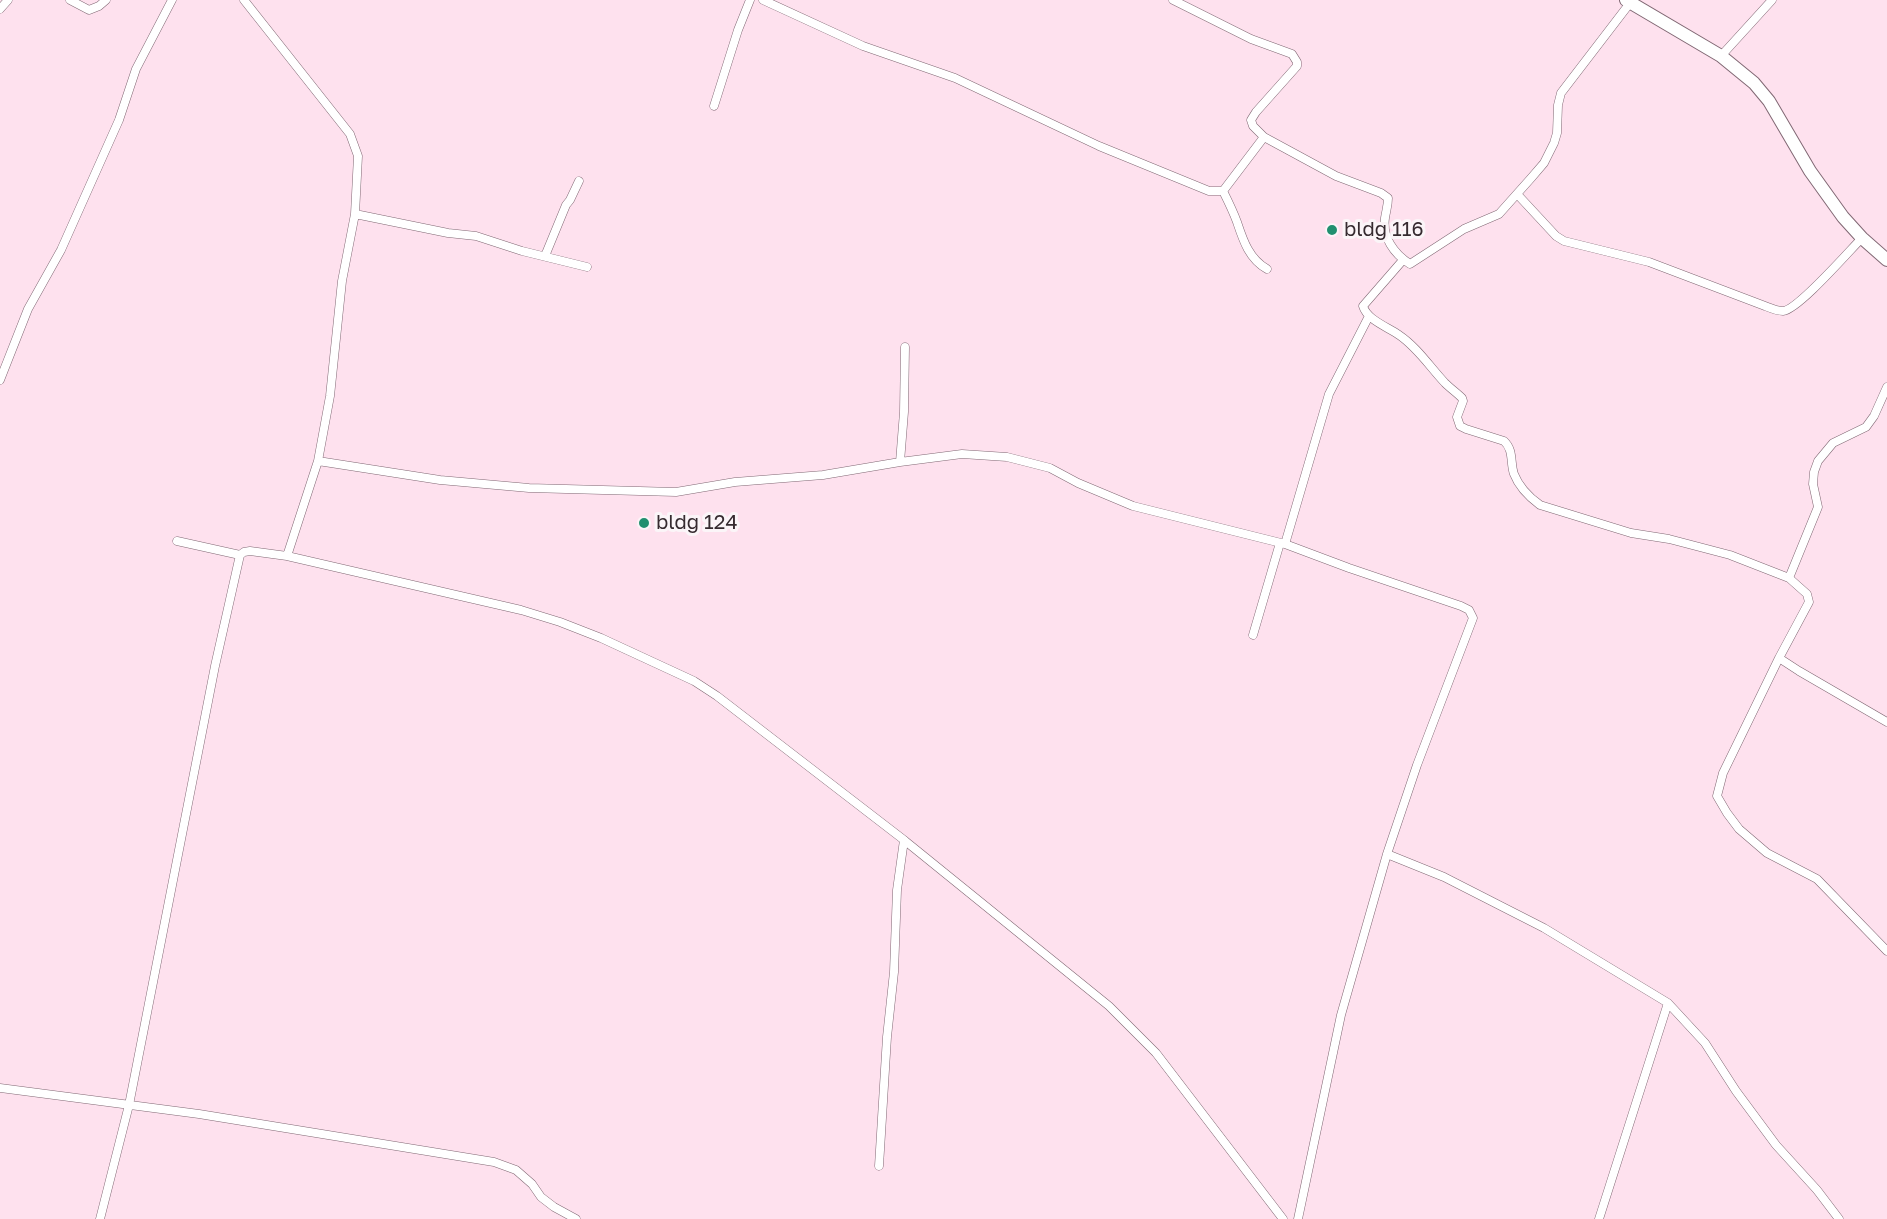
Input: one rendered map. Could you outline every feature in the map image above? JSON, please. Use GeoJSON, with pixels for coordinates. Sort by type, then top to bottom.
{"type":"FeatureCollection","features":[{"type":"Feature","properties":{"kind":"main road"},"geometry":{"type":"LineString","coordinates":[[1628,1],[1721,56],[1754,83],[1769,101],[1810,171],[1843,217],[1887,260]]}},
{"type":"Feature","properties":{"kind":"street"},"geometry":{"type":"LineString","coordinates":[[0,9],[8,0]]}},
{"type":"Feature","properties":{"kind":"street"},"geometry":{"type":"LineString","coordinates":[[70,0],[89,10],[106,0]]}},
{"type":"Feature","properties":{"kind":"street"},"geometry":{"type":"LineString","coordinates":[[0,380],[28,309],[61,249],[109,141],[136,69],[172,0]]}},
{"type":"Feature","properties":{"kind":"street"},"geometry":{"type":"LineString","coordinates":[[244,0],[350,134],[358,156],[355,214],[342,281],[330,396],[318,461],[287,556]]}},
{"type":"Feature","properties":{"kind":"street"},"geometry":{"type":"LineString","coordinates":[[714,106],[750,0]]}},
{"type":"Feature","properties":{"kind":"street"},"geometry":{"type":"LineString","coordinates":[[763,0],[780,4],[863,46],[955,78],[1109,150],[1209,190],[1223,191]]}},
{"type":"Feature","properties":{"kind":"street"},"geometry":{"type":"LineString","coordinates":[[1173,0],[1251,39],[1292,54],[1297,66],[1256,112],[1251,120],[1253,126],[1264,137],[1336,176],[1381,193],[1388,198],[1385,235],[1394,250],[1410,264],[1464,229],[1499,214],[1544,163],[1557,133],[1561,93],[1628,1]]}},
{"type":"Feature","properties":{"kind":"street"},"geometry":{"type":"LineString","coordinates":[[1721,56],[1772,0]]}},
{"type":"Feature","properties":{"kind":"street"},"geometry":{"type":"LineString","coordinates":[[1223,191],[1264,137]]}},
{"type":"Feature","properties":{"kind":"street"},"geometry":{"type":"LineString","coordinates":[[545,256],[566,205],[579,181]]}},
{"type":"Feature","properties":{"kind":"street"},"geometry":{"type":"LineString","coordinates":[[1223,191],[1243,242],[1254,258],[1267,269]]}},
{"type":"Feature","properties":{"kind":"street"},"geometry":{"type":"LineString","coordinates":[[1517,194],[1564,241],[1649,262],[1784,311],[1804,298],[1862,238]]}},
{"type":"Feature","properties":{"kind":"street"},"geometry":{"type":"LineString","coordinates":[[355,214],[448,233],[476,236],[522,252],[587,267]]}},
{"type":"Feature","properties":{"kind":"street"},"geometry":{"type":"LineString","coordinates":[[1403,260],[1375,290],[1364,309],[1369,316],[1402,337],[1427,361],[1446,385],[1462,398],[1457,417],[1460,426],[1504,441],[1508,445],[1513,472],[1530,497],[1540,505],[1632,533],[1669,539],[1730,555],[1790,578],[1807,594],[1809,602],[1723,773],[1717,796],[1739,829],[1767,853],[1817,879],[1887,951]]}},
{"type":"Feature","properties":{"kind":"street"},"geometry":{"type":"LineString","coordinates":[[1253,635],[1329,394],[1369,316]]}},
{"type":"Feature","properties":{"kind":"street"},"geometry":{"type":"LineString","coordinates":[[900,462],[904,412],[905,347]]}},
{"type":"Feature","properties":{"kind":"street"},"geometry":{"type":"LineString","coordinates":[[1790,578],[1791,570],[1817,513],[1818,507],[1813,484],[1818,460],[1833,443],[1866,427],[1874,416],[1887,387]]}},
{"type":"Feature","properties":{"kind":"street"},"geometry":{"type":"LineString","coordinates":[[318,461],[440,480],[529,488],[676,492],[735,482],[823,475],[962,454],[1007,457],[1030,461],[1050,468],[1078,483],[1133,506],[1282,544],[1468,610],[1473,618],[1417,765],[1387,854],[1341,1015],[1298,1219]]}},
{"type":"Feature","properties":{"kind":"street"},"geometry":{"type":"LineString","coordinates":[[177,541],[240,555]]}},
{"type":"Feature","properties":{"kind":"street"},"geometry":{"type":"LineString","coordinates":[[100,1219],[129,1105],[215,666],[240,555],[250,551],[287,556],[521,610],[560,622],[694,681],[717,696],[904,840],[1117,1014],[1163,1062],[1283,1219]]}},
{"type":"Feature","properties":{"kind":"street"},"geometry":{"type":"LineString","coordinates":[[1779,658],[1887,722]]}},
{"type":"Feature","properties":{"kind":"street"},"geometry":{"type":"LineString","coordinates":[[879,1166],[887,1037],[894,972],[897,891],[904,840]]}},
{"type":"Feature","properties":{"kind":"street"},"geometry":{"type":"LineString","coordinates":[[1387,854],[1444,877],[1544,928],[1647,989],[1668,1004],[1705,1043],[1736,1091],[1776,1145],[1817,1190],[1839,1219]]}},
{"type":"Feature","properties":{"kind":"street"},"geometry":{"type":"LineString","coordinates":[[1599,1219],[1668,1004]]}},
{"type":"Feature","properties":{"kind":"street"},"geometry":{"type":"LineString","coordinates":[[0,1088],[199,1114],[494,1162],[516,1170],[532,1184],[541,1197],[576,1219]]}},
{"type":"Feature","properties":{"kind":"place","name":"bldg 116"},"geometry":{"type":"Point","coordinates":[1332,230]}},
{"type":"Feature","properties":{"kind":"place","name":"bldg 124"},"geometry":{"type":"Point","coordinates":[644,523]}}]}
